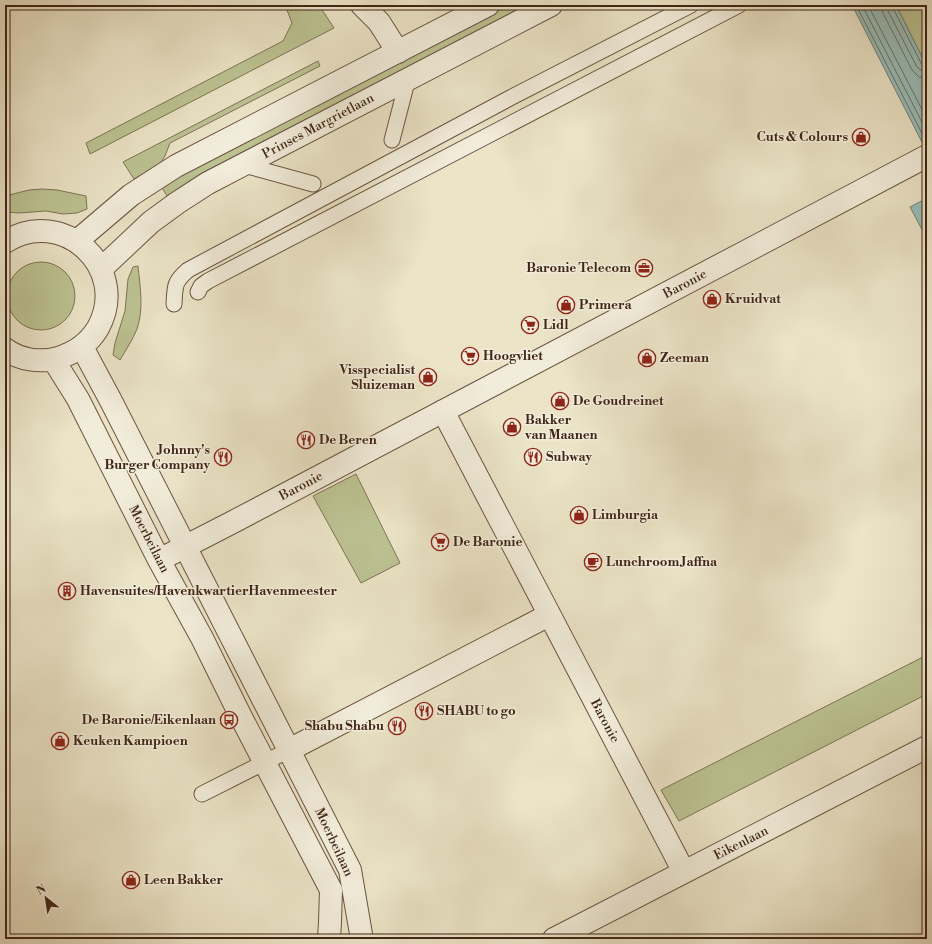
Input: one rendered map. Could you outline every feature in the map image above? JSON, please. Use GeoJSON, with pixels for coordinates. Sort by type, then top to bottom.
{"type":"FeatureCollection","features":[{"type":"Feature","properties":{"kind":"street"},"geometry":{"type":"LineString","coordinates":[[362,5],[378,22],[398,52]]}},
{"type":"Feature","properties":{"kind":"street"},"geometry":{"type":"LineString","coordinates":[[76,241],[131,195],[176,166],[488,5]]}},
{"type":"Feature","properties":{"kind":"street","name":"Prinses Margrietlaan"},"geometry":{"type":"LineString","coordinates":[[100,269],[151,222],[208,183],[551,5]]}},
{"type":"Feature","properties":{"kind":"street","name":"Baronie"},"geometry":{"type":"LineString","coordinates":[[159,560],[927,156]]}},
{"type":"Feature","properties":{"kind":"street"},"geometry":{"type":"LineString","coordinates":[[5,242],[12,237],[40,230],[59,233],[76,241],[91,253],[100,269],[105,284],[105,307],[103,315],[97,329],[82,347],[64,356],[42,361],[30,360],[5,349]]}},
{"type":"Feature","properties":{"kind":"street","name":"Moerbeilaan"},"geometry":{"type":"LineString","coordinates":[[82,347],[350,870],[361,934],[360,939]]}},
{"type":"Feature","properties":{"kind":"street","name":"Moerbeilaan"},"geometry":{"type":"LineString","coordinates":[[53,359],[78,399],[159,560],[202,638],[264,762],[331,890],[329,939]]}},
{"type":"Feature","properties":{"kind":"street","name":"Baronie"},"geometry":{"type":"LineString","coordinates":[[443,411],[684,872]]}},
{"type":"Feature","properties":{"kind":"street"},"geometry":{"type":"LineString","coordinates":[[289,750],[549,615]]}},
{"type":"Feature","properties":{"kind":"street","name":"Eikenlaan"},"geometry":{"type":"LineString","coordinates":[[554,939],[927,747]]}},
{"type":"Feature","properties":{"kind":"lane"},"geometry":{"type":"LineString","coordinates":[[174,304],[175,287],[180,277],[188,270],[510,98],[691,5]]}},
{"type":"Feature","properties":{"kind":"lane"},"geometry":{"type":"LineString","coordinates":[[198,292],[201,286],[208,281],[440,164],[739,5]]}},
{"type":"Feature","properties":{"kind":"lane"},"geometry":{"type":"LineString","coordinates":[[392,140],[408,78]]}},
{"type":"Feature","properties":{"kind":"lane"},"geometry":{"type":"LineString","coordinates":[[386,192],[383,182],[383,173],[390,162]]}},
{"type":"Feature","properties":{"kind":"lane"},"geometry":{"type":"LineString","coordinates":[[244,164],[312,184]]}},
{"type":"Feature","properties":{"kind":"lane"},"geometry":{"type":"LineString","coordinates":[[202,794],[289,750]]}},
{"type":"Feature","properties":{"kind":"green space"},"geometry":{"type":"Polygon","coordinates":[[[285,5],[319,5],[334,28],[90,154],[86,143],[283,41],[292,23],[285,5]]]}},
{"type":"Feature","properties":{"kind":"green space"},"geometry":{"type":"Polygon","coordinates":[[[508,5],[528,5],[200,174],[167,196],[160,184],[508,5]]]}},
{"type":"Feature","properties":{"kind":"green space"},"geometry":{"type":"Polygon","coordinates":[[[896,5],[927,5],[927,67],[896,5]]]}},
{"type":"Feature","properties":{"kind":"green space"},"geometry":{"type":"Polygon","coordinates":[[[318,61],[320,66],[170,143],[165,156],[159,165],[134,179],[123,162],[318,61]]]}},
{"type":"Feature","properties":{"kind":"green space"},"geometry":{"type":"Polygon","coordinates":[[[29,190],[57,190],[86,196],[87,209],[77,213],[63,214],[46,211],[19,213],[5,212],[5,196],[29,190]]]}},
{"type":"Feature","properties":{"kind":"green space"},"geometry":{"type":"Polygon","coordinates":[[[34,262],[48,262],[60,268],[69,277],[75,289],[73,309],[65,320],[54,328],[48,330],[34,330],[28,328],[17,320],[9,309],[7,303],[7,289],[9,283],[17,272],[28,264],[34,262]]]}},
{"type":"Feature","properties":{"kind":"green space"},"geometry":{"type":"Polygon","coordinates":[[[138,266],[141,298],[139,321],[134,337],[120,360],[113,355],[115,343],[125,311],[128,279],[133,267],[138,266]]]}},
{"type":"Feature","properties":{"kind":"green space"},"geometry":{"type":"Polygon","coordinates":[[[356,474],[400,563],[361,583],[313,496],[356,474]]]}},
{"type":"Feature","properties":{"kind":"green space"},"geometry":{"type":"Polygon","coordinates":[[[927,655],[927,694],[679,821],[661,790],[927,655]]]}},
{"type":"Feature","properties":{"kind":"water"},"geometry":{"type":"Polygon","coordinates":[[[852,5],[896,5],[927,67],[927,152],[852,5]]]}},
{"type":"Feature","properties":{"kind":"water"},"geometry":{"type":"Polygon","coordinates":[[[927,198],[927,239],[910,207],[927,198]]]}},
{"type":"Feature","properties":{"kind":"place","name":"Cuts & Colours"},"geometry":{"type":"Point","coordinates":[861,137]}},
{"type":"Feature","properties":{"kind":"place","name":"Baronie Telecom"},"geometry":{"type":"Point","coordinates":[644,268]}},
{"type":"Feature","properties":{"kind":"place","name":"Kruidvat"},"geometry":{"type":"Point","coordinates":[712,299]}},
{"type":"Feature","properties":{"kind":"place","name":"Primera"},"geometry":{"type":"Point","coordinates":[566,305]}},
{"type":"Feature","properties":{"kind":"place","name":"Lidl"},"geometry":{"type":"Point","coordinates":[530,325]}},
{"type":"Feature","properties":{"kind":"place","name":"Hoogvliet"},"geometry":{"type":"Point","coordinates":[470,356]}},
{"type":"Feature","properties":{"kind":"place","name":"Zeeman"},"geometry":{"type":"Point","coordinates":[647,358]}},
{"type":"Feature","properties":{"kind":"place","name":"Visspecialist Sluizeman"},"geometry":{"type":"Point","coordinates":[428,377]}},
{"type":"Feature","properties":{"kind":"place","name":"De Goudreinet"},"geometry":{"type":"Point","coordinates":[560,401]}},
{"type":"Feature","properties":{"kind":"place","name":"Bakker van Maanen"},"geometry":{"type":"Point","coordinates":[512,427]}},
{"type":"Feature","properties":{"kind":"place","name":"De Beren"},"geometry":{"type":"Point","coordinates":[306,440]}},
{"type":"Feature","properties":{"kind":"place","name":"Johnny's Burger Company"},"geometry":{"type":"Point","coordinates":[223,457]}},
{"type":"Feature","properties":{"kind":"place","name":"Subway"},"geometry":{"type":"Point","coordinates":[533,457]}},
{"type":"Feature","properties":{"kind":"place","name":"Limburgia"},"geometry":{"type":"Point","coordinates":[579,515]}},
{"type":"Feature","properties":{"kind":"place","name":"De Baronie"},"geometry":{"type":"Point","coordinates":[440,542]}},
{"type":"Feature","properties":{"kind":"place","name":"Lunchroom Jaffna"},"geometry":{"type":"Point","coordinates":[593,562]}},
{"type":"Feature","properties":{"kind":"place","name":"Havensuites/HavenkwartierHavenmeester"},"geometry":{"type":"Point","coordinates":[67,591]}},
{"type":"Feature","properties":{"kind":"place","name":"SHABU to go"},"geometry":{"type":"Point","coordinates":[424,711]}},
{"type":"Feature","properties":{"kind":"place","name":"De Baronie/Eikenlaan"},"geometry":{"type":"Point","coordinates":[229,720]}},
{"type":"Feature","properties":{"kind":"place","name":"Shabu Shabu"},"geometry":{"type":"Point","coordinates":[397,726]}},
{"type":"Feature","properties":{"kind":"place","name":"Keuken Kampioen"},"geometry":{"type":"Point","coordinates":[60,741]}},
{"type":"Feature","properties":{"kind":"place","name":"Leen Bakker"},"geometry":{"type":"Point","coordinates":[131,880]}}]}
